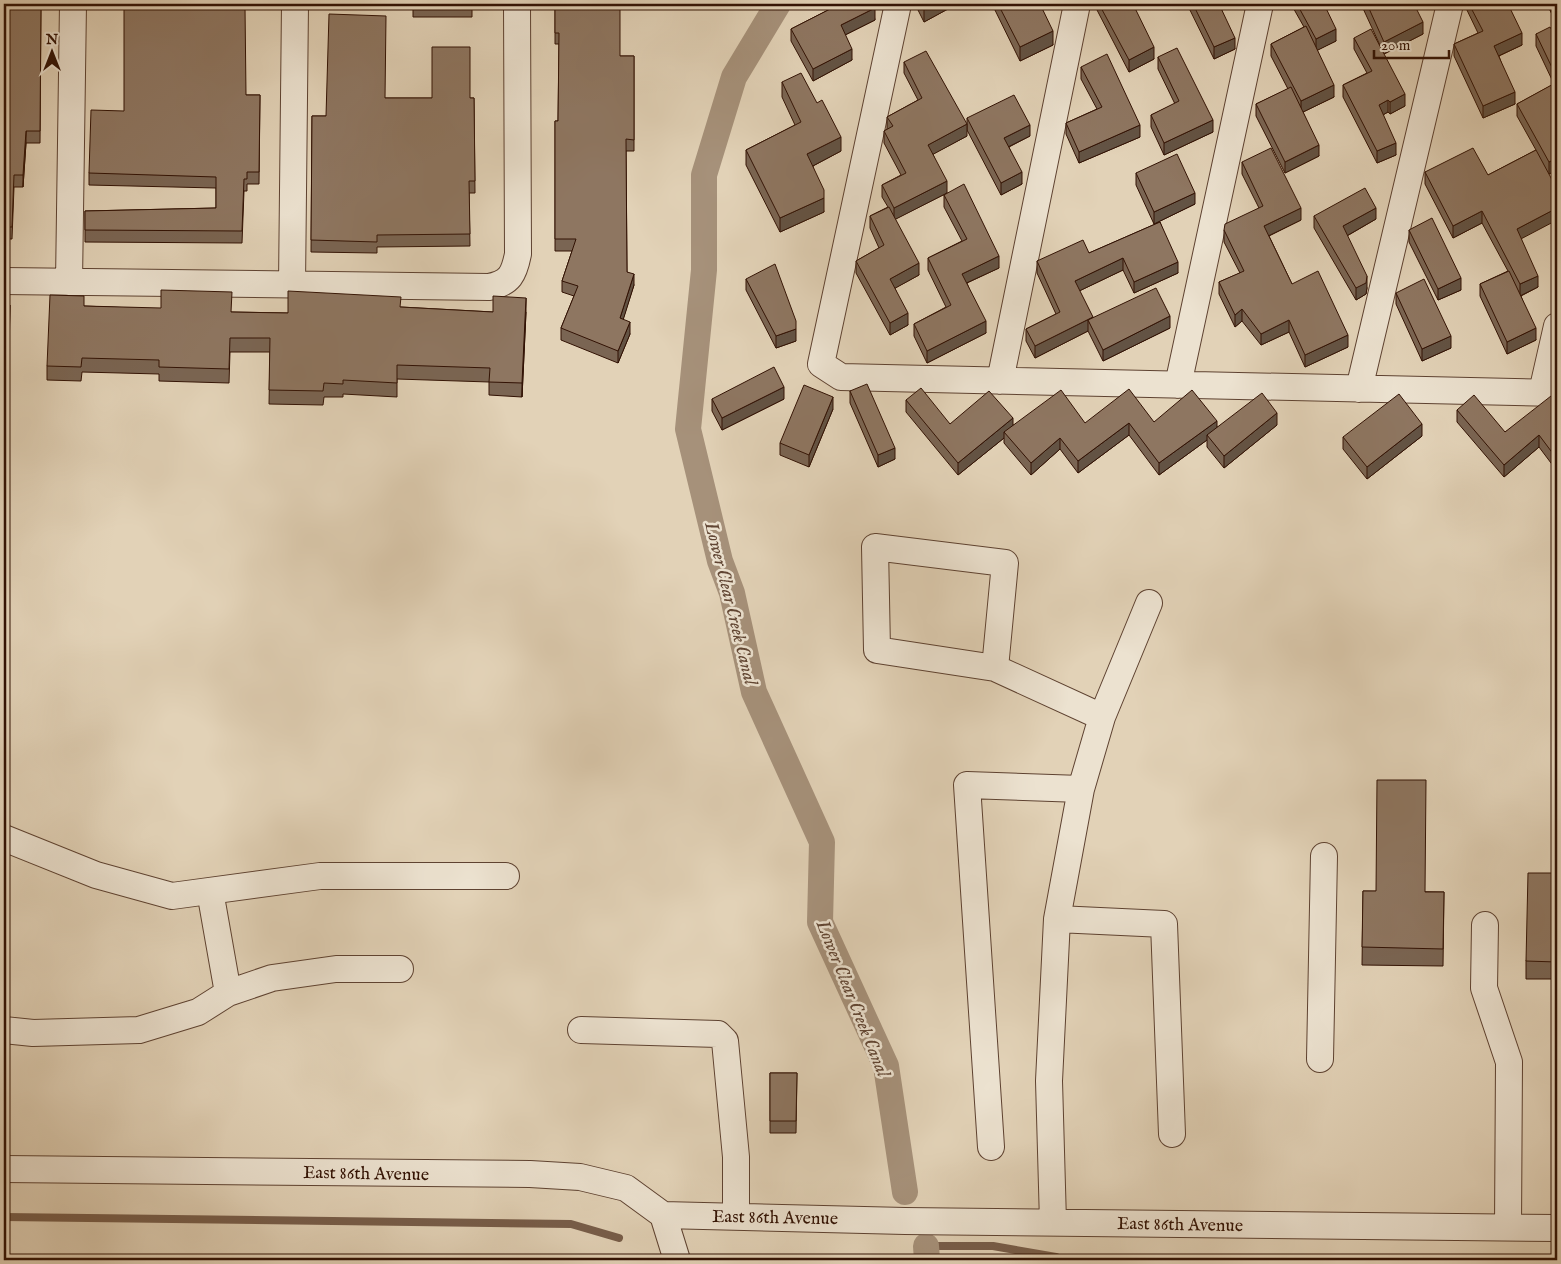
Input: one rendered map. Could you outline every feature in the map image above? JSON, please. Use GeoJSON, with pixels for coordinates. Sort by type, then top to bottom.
{"type":"FeatureCollection","features":[{"type":"Feature","properties":{"kind":"street"},"geometry":{"type":"LineString","coordinates":[[69,282],[73,4]]}},
{"type":"Feature","properties":{"kind":"street"},"geometry":{"type":"LineString","coordinates":[[292,285],[295,4]]}},
{"type":"Feature","properties":{"kind":"street"},"geometry":{"type":"LineString","coordinates":[[4,281],[489,288],[503,284],[514,270],[518,254],[517,4]]}},
{"type":"Feature","properties":{"kind":"street"},"geometry":{"type":"LineString","coordinates":[[898,4],[821,364],[841,377],[1550,393],[1557,326]]}},
{"type":"Feature","properties":{"kind":"street"},"geometry":{"type":"LineString","coordinates":[[1000,381],[1077,4]]}},
{"type":"Feature","properties":{"kind":"street"},"geometry":{"type":"LineString","coordinates":[[1178,385],[1260,4]]}},
{"type":"Feature","properties":{"kind":"street"},"geometry":{"type":"LineString","coordinates":[[1360,389],[1450,4]]}},
{"type":"Feature","properties":{"kind":"street"},"geometry":{"type":"LineString","coordinates":[[995,668],[1005,563],[875,547],[876,650],[995,668],[1102,717]]}},
{"type":"Feature","properties":{"kind":"street"},"geometry":{"type":"LineString","coordinates":[[1053,1222],[1049,1081],[1057,919],[1081,789],[1102,717],[1149,603]]}},
{"type":"Feature","properties":{"kind":"street"},"geometry":{"type":"LineString","coordinates":[[991,1147],[967,785],[1081,789]]}},
{"type":"Feature","properties":{"kind":"street"},"geometry":{"type":"LineString","coordinates":[[4,838],[96,876],[172,896],[320,876],[506,876]]}},
{"type":"Feature","properties":{"kind":"street"},"geometry":{"type":"LineString","coordinates":[[1320,1059],[1324,856]]}},
{"type":"Feature","properties":{"kind":"street"},"geometry":{"type":"LineString","coordinates":[[210,891],[228,993]]}},
{"type":"Feature","properties":{"kind":"street"},"geometry":{"type":"LineString","coordinates":[[1057,919],[1164,924],[1172,1134]]}},
{"type":"Feature","properties":{"kind":"street"},"geometry":{"type":"LineString","coordinates":[[1486,925],[1484,988],[1509,1062],[1508,1227]]}},
{"type":"Feature","properties":{"kind":"street"},"geometry":{"type":"LineString","coordinates":[[4,1030],[33,1033],[139,1030],[198,1012],[228,993],[272,978],[336,969],[400,969]]}},
{"type":"Feature","properties":{"kind":"street"},"geometry":{"type":"LineString","coordinates":[[581,1030],[718,1034],[725,1041],[736,1157],[736,1216]]}},
{"type":"Feature","properties":{"kind":"street","name":"East 86th Avenue"},"geometry":{"type":"LineString","coordinates":[[4,1169],[530,1174],[580,1177],[626,1188],[663,1215],[1557,1228]]}},
{"type":"Feature","properties":{"kind":"street"},"geometry":{"type":"LineString","coordinates":[[663,1215],[677,1260]]}},
{"type":"Feature","properties":{"kind":"building"},"geometry":{"type":"Polygon","coordinates":[[[4,4],[41,4],[40,131],[26,131],[23,175],[14,175],[12,227],[4,227],[4,4]]]}},
{"type":"Feature","properties":{"kind":"building"},"geometry":{"type":"Polygon","coordinates":[[[472,4],[472,6],[413,5],[472,4]]]}},
{"type":"Feature","properties":{"kind":"building"},"geometry":{"type":"Polygon","coordinates":[[[555,4],[620,4],[620,56],[634,56],[634,140],[626,139],[627,272],[634,274],[620,318],[630,322],[618,351],[561,328],[578,286],[562,281],[576,239],[555,239],[555,121],[558,121],[559,33],[555,33],[555,4]]]}},
{"type":"Feature","properties":{"kind":"building"},"geometry":{"type":"Polygon","coordinates":[[[838,4],[872,4],[875,8],[841,25],[852,49],[813,69],[791,29],[838,4]]]}},
{"type":"Feature","properties":{"kind":"building"},"geometry":{"type":"Polygon","coordinates":[[[922,4],[931,4],[924,8],[922,4]]]}},
{"type":"Feature","properties":{"kind":"building"},"geometry":{"type":"Polygon","coordinates":[[[998,4],[1040,4],[1053,31],[1020,47],[998,4]]]}},
{"type":"Feature","properties":{"kind":"building"},"geometry":{"type":"Polygon","coordinates":[[[1099,4],[1133,4],[1154,47],[1129,60],[1099,4]]]}},
{"type":"Feature","properties":{"kind":"building"},"geometry":{"type":"Polygon","coordinates":[[[1193,4],[1219,4],[1235,38],[1214,47],[1193,4]]]}},
{"type":"Feature","properties":{"kind":"building"},"geometry":{"type":"Polygon","coordinates":[[[1297,4],[1324,4],[1336,29],[1316,39],[1297,4]]]}},
{"type":"Feature","properties":{"kind":"building"},"geometry":{"type":"Polygon","coordinates":[[[1367,4],[1414,4],[1423,22],[1384,42],[1367,4]]]}},
{"type":"Feature","properties":{"kind":"building"},"geometry":{"type":"Polygon","coordinates":[[[1469,4],[1508,4],[1522,33],[1494,46],[1515,92],[1483,106],[1454,44],[1483,31],[1469,4]]]}},
{"type":"Feature","properties":{"kind":"building"},"geometry":{"type":"Polygon","coordinates":[[[1553,4],[1557,4],[1557,13],[1553,4]]]}},
{"type":"Feature","properties":{"kind":"building"},"geometry":{"type":"Polygon","coordinates":[[[124,7],[245,7],[246,95],[260,95],[259,172],[247,172],[247,179],[244,179],[242,231],[85,230],[85,211],[216,208],[216,177],[89,173],[91,110],[124,111],[124,7]]]}},
{"type":"Feature","properties":{"kind":"building"},"geometry":{"type":"Polygon","coordinates":[[[329,14],[386,16],[385,98],[432,98],[432,47],[470,47],[470,98],[474,98],[475,181],[469,181],[470,234],[377,235],[377,242],[311,240],[312,116],[326,116],[329,14]]]}},
{"type":"Feature","properties":{"kind":"building"},"geometry":{"type":"Polygon","coordinates":[[[1306,26],[1334,85],[1301,101],[1271,44],[1306,26]]]}},
{"type":"Feature","properties":{"kind":"building"},"geometry":{"type":"Polygon","coordinates":[[[1550,27],[1553,32],[1557,30],[1557,78],[1536,34],[1550,27]]]}},
{"type":"Feature","properties":{"kind":"building"},"geometry":{"type":"Polygon","coordinates":[[[1371,29],[1405,94],[1390,102],[1388,100],[1379,105],[1396,143],[1377,151],[1343,85],[1372,71],[1354,38],[1371,29]]]}},
{"type":"Feature","properties":{"kind":"building"},"geometry":{"type":"Polygon","coordinates":[[[1177,48],[1213,120],[1164,143],[1151,115],[1179,101],[1158,57],[1177,48]]]}},
{"type":"Feature","properties":{"kind":"building"},"geometry":{"type":"Polygon","coordinates":[[[926,51],[967,124],[928,145],[947,181],[894,208],[882,185],[906,173],[884,131],[893,126],[887,117],[922,98],[904,62],[926,51]]]}},
{"type":"Feature","properties":{"kind":"building"},"geometry":{"type":"Polygon","coordinates":[[[1107,54],[1140,125],[1079,152],[1066,123],[1102,107],[1081,67],[1107,54]]]}},
{"type":"Feature","properties":{"kind":"building"},"geometry":{"type":"Polygon","coordinates":[[[801,73],[817,103],[822,100],[841,137],[807,154],[824,190],[824,198],[780,218],[746,150],[801,122],[782,82],[801,73]]]}},
{"type":"Feature","properties":{"kind":"building"},"geometry":{"type":"Polygon","coordinates":[[[1557,82],[1557,107],[1555,108],[1557,112],[1557,158],[1549,162],[1517,104],[1557,82]]]}},
{"type":"Feature","properties":{"kind":"building"},"geometry":{"type":"Polygon","coordinates":[[[1291,87],[1319,145],[1285,162],[1256,104],[1291,87]]]}},
{"type":"Feature","properties":{"kind":"building"},"geometry":{"type":"Polygon","coordinates":[[[1014,95],[1030,125],[1004,138],[1022,172],[1001,183],[967,118],[1014,95]]]}},
{"type":"Feature","properties":{"kind":"building"},"geometry":{"type":"Polygon","coordinates":[[[1271,148],[1301,208],[1264,226],[1292,284],[1318,271],[1348,335],[1305,355],[1289,320],[1261,334],[1242,309],[1235,315],[1219,282],[1244,271],[1224,230],[1225,224],[1263,206],[1242,162],[1271,148]]]}},
{"type":"Feature","properties":{"kind":"building"},"geometry":{"type":"Polygon","coordinates":[[[1473,148],[1488,175],[1536,150],[1557,189],[1557,208],[1517,229],[1538,276],[1520,284],[1482,211],[1453,226],[1425,172],[1473,148]]]}},
{"type":"Feature","properties":{"kind":"building"},"geometry":{"type":"Polygon","coordinates":[[[1177,154],[1195,193],[1154,212],[1136,173],[1177,154]]]}},
{"type":"Feature","properties":{"kind":"building"},"geometry":{"type":"Polygon","coordinates":[[[964,184],[999,256],[962,274],[986,321],[927,351],[914,324],[951,305],[928,258],[967,239],[944,195],[964,184]]]}},
{"type":"Feature","properties":{"kind":"building"},"geometry":{"type":"Polygon","coordinates":[[[1365,188],[1376,208],[1343,226],[1367,276],[1366,283],[1356,288],[1314,216],[1365,188]]]}},
{"type":"Feature","properties":{"kind":"building"},"geometry":{"type":"Polygon","coordinates":[[[889,207],[919,263],[890,279],[908,313],[890,323],[856,261],[884,245],[870,216],[889,207]]]}},
{"type":"Feature","properties":{"kind":"building"},"geometry":{"type":"Polygon","coordinates":[[[1432,218],[1461,278],[1438,289],[1409,230],[1432,218]]]}},
{"type":"Feature","properties":{"kind":"building"},"geometry":{"type":"Polygon","coordinates":[[[1160,222],[1178,262],[1134,282],[1123,258],[1075,281],[1093,317],[1035,346],[1026,329],[1060,312],[1037,261],[1083,240],[1089,253],[1160,222]]]}},
{"type":"Feature","properties":{"kind":"building"},"geometry":{"type":"Polygon","coordinates":[[[775,264],[796,321],[796,329],[776,336],[746,279],[775,264]]]}},
{"type":"Feature","properties":{"kind":"building"},"geometry":{"type":"Polygon","coordinates":[[[1509,271],[1536,328],[1507,342],[1480,284],[1509,271]]]}},
{"type":"Feature","properties":{"kind":"building"},"geometry":{"type":"Polygon","coordinates":[[[1424,279],[1451,336],[1422,349],[1396,293],[1424,279]]]}},
{"type":"Feature","properties":{"kind":"building"},"geometry":{"type":"Polygon","coordinates":[[[1156,288],[1170,316],[1103,350],[1088,320],[1156,288]]]}},
{"type":"Feature","properties":{"kind":"building"},"geometry":{"type":"Polygon","coordinates":[[[161,290],[232,292],[231,312],[288,313],[288,291],[401,297],[400,307],[493,312],[493,296],[526,298],[522,383],[489,382],[490,368],[397,365],[397,383],[343,380],[343,384],[324,383],[323,391],[269,390],[270,338],[230,338],[229,369],[159,367],[159,360],[82,358],[81,367],[47,366],[50,295],[84,296],[84,306],[161,308],[161,290]]]}},
{"type":"Feature","properties":{"kind":"building"},"geometry":{"type":"Polygon","coordinates":[[[4,304],[10,305],[9,344],[4,344],[4,304]]]}},
{"type":"Feature","properties":{"kind":"building"},"geometry":{"type":"Polygon","coordinates":[[[774,367],[784,387],[722,418],[712,399],[774,367]]]}},
{"type":"Feature","properties":{"kind":"building"},"geometry":{"type":"Polygon","coordinates":[[[867,384],[895,448],[878,455],[850,391],[867,384]]]}},
{"type":"Feature","properties":{"kind":"building"},"geometry":{"type":"Polygon","coordinates":[[[804,385],[833,397],[809,455],[780,443],[804,385]]]}},
{"type":"Feature","properties":{"kind":"building"},"geometry":{"type":"Polygon","coordinates":[[[921,388],[950,424],[989,391],[1013,418],[958,463],[906,400],[921,388]]]}},
{"type":"Feature","properties":{"kind":"building"},"geometry":{"type":"Polygon","coordinates":[[[1129,389],[1154,422],[1192,390],[1217,421],[1159,463],[1129,423],[1078,461],[1060,438],[1031,463],[1004,432],[1061,390],[1085,423],[1129,389]]]}},
{"type":"Feature","properties":{"kind":"building"},"geometry":{"type":"Polygon","coordinates":[[[1262,393],[1277,413],[1224,456],[1207,435],[1262,393]]]}},
{"type":"Feature","properties":{"kind":"building"},"geometry":{"type":"Polygon","coordinates":[[[1399,394],[1422,424],[1367,467],[1343,437],[1399,394]]]}},
{"type":"Feature","properties":{"kind":"building"},"geometry":{"type":"Polygon","coordinates":[[[1474,395],[1505,432],[1551,396],[1557,404],[1557,459],[1539,435],[1504,465],[1457,410],[1474,395]]]}},
{"type":"Feature","properties":{"kind":"building"},"geometry":{"type":"Polygon","coordinates":[[[1377,780],[1426,780],[1425,892],[1444,892],[1443,949],[1362,947],[1363,891],[1376,891],[1377,780]]]}},
{"type":"Feature","properties":{"kind":"building"},"geometry":{"type":"Polygon","coordinates":[[[1528,873],[1557,873],[1557,962],[1526,961],[1528,873]]]}},
{"type":"Feature","properties":{"kind":"building"},"geometry":{"type":"Polygon","coordinates":[[[770,1073],[797,1073],[796,1121],[770,1121],[770,1073]]]}},
{"type":"Feature","properties":{"kind":"waterway","name":"Lower Clear Creek Canal"},"geometry":{"type":"LineString","coordinates":[[778,4],[734,77],[704,175],[704,270],[688,429],[720,561],[732,593],[754,692],[822,842],[820,922],[886,1066],[905,1192]]}},
{"type":"Feature","properties":{"kind":"waterway"},"geometry":{"type":"LineString","coordinates":[[4,1217],[571,1224],[619,1238]]}},
{"type":"Feature","properties":{"kind":"waterway"},"geometry":{"type":"LineString","coordinates":[[926,1246],[993,1246],[1056,1257],[1063,1260]]}},
{"type":"Feature","properties":{"kind":"waterway","name":"Lower Clear Creek Canal"},"geometry":{"type":"LineString","coordinates":[[926,1246],[927,1260]]}}]}
